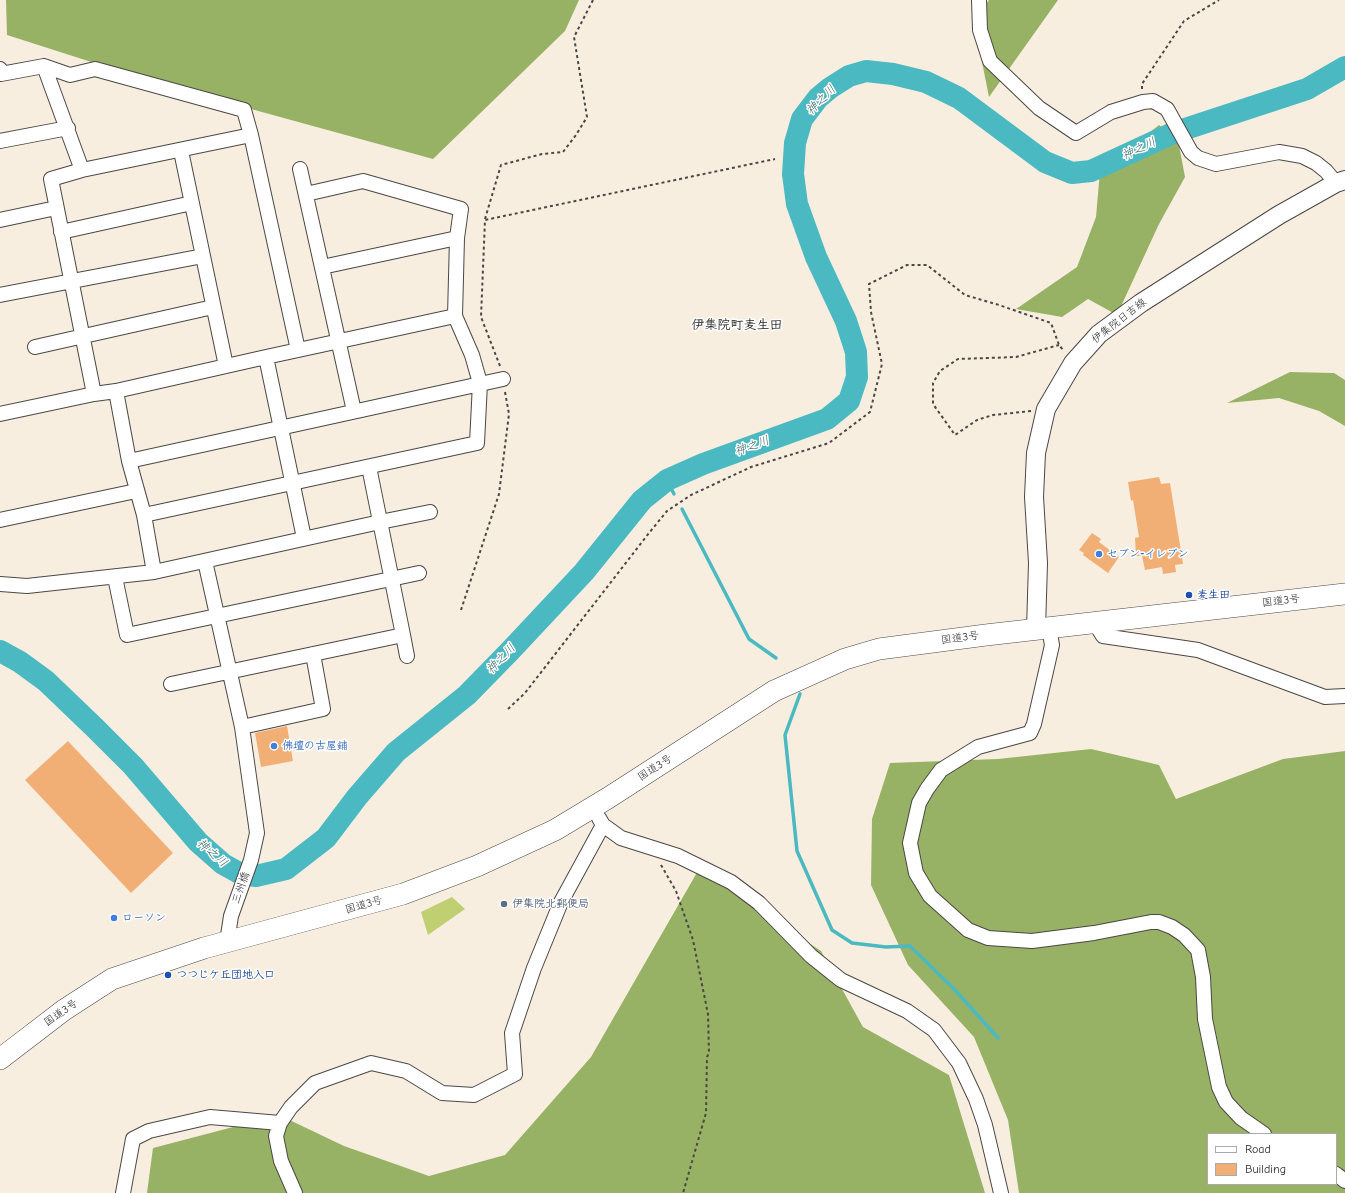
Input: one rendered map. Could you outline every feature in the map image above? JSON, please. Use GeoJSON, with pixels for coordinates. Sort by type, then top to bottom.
{"type":"FeatureCollection","features":[{"type":"Feature","properties":{"kind":"highway","name":"国道3号"},"geometry":{"type":"LineString","coordinates":[[0,1059],[64,1010],[112,979],[204,948],[403,894],[477,866],[555,830],[598,816],[774,691],[821,669],[880,649],[1345,594]]}},
{"type":"Feature","properties":{"kind":"main road","name":"伊集院日吉線"},"geometry":{"type":"LineString","coordinates":[[1042,629],[1034,475],[1040,430],[1046,409],[1073,363],[1099,334],[1141,303],[1279,214],[1340,182]]}},
{"type":"Feature","properties":{"kind":"street"},"geometry":{"type":"LineString","coordinates":[[979,0],[980,30],[990,60],[1039,108],[1076,132],[1111,112],[1143,102],[1153,101],[1167,109],[1191,152],[1198,158],[1216,164],[1279,152],[1302,156],[1316,163],[1340,182]]}},
{"type":"Feature","properties":{"kind":"street"},"geometry":{"type":"LineString","coordinates":[[44,66],[68,128],[82,170]]}},
{"type":"Feature","properties":{"kind":"street"},"geometry":{"type":"LineString","coordinates":[[0,72],[44,66],[70,75],[95,69],[244,110],[251,135],[298,350]]}},
{"type":"Feature","properties":{"kind":"street"},"geometry":{"type":"LineString","coordinates":[[0,141],[68,128]]}},
{"type":"Feature","properties":{"kind":"street"},"geometry":{"type":"LineString","coordinates":[[94,394],[51,179],[82,170],[181,151],[251,135]]}},
{"type":"Feature","properties":{"kind":"street"},"geometry":{"type":"LineString","coordinates":[[181,151],[226,366]]}},
{"type":"Feature","properties":{"kind":"street"},"geometry":{"type":"LineString","coordinates":[[300,169],[337,341],[354,411]]}},
{"type":"Feature","properties":{"kind":"street"},"geometry":{"type":"LineString","coordinates":[[144,515],[477,443],[480,383],[472,355],[455,316],[456,238],[461,209],[363,181],[306,194]]}},
{"type":"Feature","properties":{"kind":"street"},"geometry":{"type":"LineString","coordinates":[[61,232],[192,203]]}},
{"type":"Feature","properties":{"kind":"street"},"geometry":{"type":"LineString","coordinates":[[0,220],[56,208]]}},
{"type":"Feature","properties":{"kind":"street"},"geometry":{"type":"LineString","coordinates":[[322,267],[456,238]]}},
{"type":"Feature","properties":{"kind":"street"},"geometry":{"type":"LineString","coordinates":[[0,295],[203,256]]}},
{"type":"Feature","properties":{"kind":"street"},"geometry":{"type":"LineString","coordinates":[[35,347],[213,307]]}},
{"type":"Feature","properties":{"kind":"street"},"geometry":{"type":"LineString","coordinates":[[0,414],[94,394],[116,391],[455,316]]}},
{"type":"Feature","properties":{"kind":"street"},"geometry":{"type":"LineString","coordinates":[[266,357],[304,538]]}},
{"type":"Feature","properties":{"kind":"street"},"geometry":{"type":"LineString","coordinates":[[129,461],[503,379]]}},
{"type":"Feature","properties":{"kind":"street"},"geometry":{"type":"LineString","coordinates":[[116,391],[129,461],[136,491],[144,515],[154,572]]}},
{"type":"Feature","properties":{"kind":"street"},"geometry":{"type":"LineString","coordinates":[[369,467],[407,656]]}},
{"type":"Feature","properties":{"kind":"street"},"geometry":{"type":"LineString","coordinates":[[0,520],[136,491]]}},
{"type":"Feature","properties":{"kind":"street"},"geometry":{"type":"LineString","coordinates":[[0,584],[26,586],[154,572],[304,538],[430,512]]}},
{"type":"Feature","properties":{"kind":"street","name":"三州橋"},"geometry":{"type":"LineString","coordinates":[[205,561],[218,615],[228,672],[242,727],[257,833],[251,860],[231,916],[227,942]]}},
{"type":"Feature","properties":{"kind":"street"},"geometry":{"type":"LineString","coordinates":[[115,577],[126,635],[419,573]]}},
{"type":"Feature","properties":{"kind":"street"},"geometry":{"type":"LineString","coordinates":[[1095,623],[1103,636],[1198,650],[1325,697],[1345,696]]}},
{"type":"Feature","properties":{"kind":"street"},"geometry":{"type":"LineString","coordinates":[[1042,629],[1052,645],[1034,724],[1030,733],[978,747],[941,770],[926,788],[919,803],[910,843],[916,872],[930,896],[968,930],[988,938],[1032,941],[1094,933],[1151,922],[1159,922],[1172,927],[1184,935],[1198,950],[1203,977],[1205,1019],[1218,1087],[1226,1102],[1241,1118],[1263,1133]]}},
{"type":"Feature","properties":{"kind":"street"},"geometry":{"type":"LineString","coordinates":[[171,684],[403,635]]}},
{"type":"Feature","properties":{"kind":"street"},"geometry":{"type":"LineString","coordinates":[[242,727],[323,709],[313,654]]}},
{"type":"Feature","properties":{"kind":"street"},"geometry":{"type":"LineString","coordinates":[[295,1193],[281,1161],[276,1136],[280,1123],[291,1107],[315,1083],[371,1063],[406,1072],[442,1093],[474,1095],[515,1074],[512,1033],[534,968],[598,816],[621,838],[678,856],[731,882],[759,904],[811,956],[841,980],[908,1011],[934,1030],[959,1063],[976,1099],[985,1125],[1001,1193]]}},
{"type":"Feature","properties":{"kind":"street"},"geometry":{"type":"LineString","coordinates":[[123,1193],[133,1139],[149,1131],[210,1117],[280,1123]]}},
{"type":"Feature","properties":{"kind":"street"},"geometry":{"type":"LineString","coordinates":[[1337,1175],[1345,1181]]}},
{"type":"Feature","properties":{"kind":"path"},"geometry":{"type":"LineString","coordinates":[[461,610],[499,494],[509,414],[499,361],[481,317],[485,220],[501,165],[542,154],[562,152],[576,135],[587,117],[574,37],[592,0]]}},
{"type":"Feature","properties":{"kind":"path"},"geometry":{"type":"LineString","coordinates":[[1143,102],[1142,84],[1184,22],[1219,0]]}},
{"type":"Feature","properties":{"kind":"path"},"geometry":{"type":"LineString","coordinates":[[485,220],[775,159]]}},
{"type":"Feature","properties":{"kind":"path"},"geometry":{"type":"LineString","coordinates":[[508,709],[525,693],[667,511],[691,494],[751,468],[829,443],[870,412],[882,364],[872,312],[869,284],[907,265],[926,265],[965,295],[999,304],[1051,323],[1059,345],[1073,363]]}},
{"type":"Feature","properties":{"kind":"path"},"geometry":{"type":"LineString","coordinates":[[1046,409],[993,415],[977,420],[955,435],[933,404],[933,383],[940,371],[958,359],[1016,357],[1059,345]]}},
{"type":"Feature","properties":{"kind":"path"},"geometry":{"type":"LineString","coordinates":[[646,847],[663,868],[676,891],[692,940],[708,1014],[709,1053],[707,1057],[706,1113],[682,1193]]}},
{"type":"Feature","properties":{"kind":"green space"},"geometry":{"type":"Polygon","coordinates":[[[6,0],[579,0],[565,31],[433,159],[160,84],[7,35],[6,0]]]}},
{"type":"Feature","properties":{"kind":"green space"},"geometry":{"type":"Polygon","coordinates":[[[989,0],[1058,0],[989,97],[974,22],[989,0]]]}},
{"type":"Feature","properties":{"kind":"green space"},"geometry":{"type":"Polygon","coordinates":[[[1159,125],[1178,140],[1185,177],[1159,224],[1117,315],[1088,299],[1062,317],[1016,309],[1077,267],[1096,217],[1100,171],[1159,125]]]}},
{"type":"Feature","properties":{"kind":"green space"},"geometry":{"type":"Polygon","coordinates":[[[1290,372],[1334,373],[1345,380],[1345,426],[1319,411],[1279,398],[1227,403],[1290,372]]]}},
{"type":"Feature","properties":{"kind":"green space"},"geometry":{"type":"Polygon","coordinates":[[[1091,749],[1159,765],[1176,799],[1283,759],[1345,751],[1345,1193],[1019,1193],[1008,1120],[974,1037],[908,965],[871,885],[872,819],[890,763],[998,759],[1091,749]]]}},
{"type":"Feature","properties":{"kind":"green space"},"geometry":{"type":"Polygon","coordinates":[[[699,869],[821,951],[863,1027],[949,1075],[985,1193],[147,1193],[153,1148],[279,1115],[344,1146],[429,1176],[505,1155],[591,1057],[699,869]]]}},
{"type":"Feature","properties":{"kind":"green space"},"geometry":{"type":"Polygon","coordinates":[[[452,897],[465,909],[428,935],[421,912],[452,897]]]}},
{"type":"Feature","properties":{"kind":"building"},"geometry":{"type":"Polygon","coordinates":[[[1159,477],[1161,484],[1170,483],[1183,564],[1175,565],[1176,572],[1163,574],[1162,567],[1145,570],[1142,556],[1136,556],[1135,538],[1139,537],[1133,500],[1131,501],[1128,482],[1159,477]]]}},
{"type":"Feature","properties":{"kind":"building"},"geometry":{"type":"Polygon","coordinates":[[[1092,533],[1101,539],[1099,542],[1119,557],[1108,573],[1083,555],[1084,553],[1079,550],[1092,533]]]}},
{"type":"Feature","properties":{"kind":"building","name":"佛壇の古屋鋪"},"geometry":{"type":"Polygon","coordinates":[[[287,726],[293,761],[261,767],[255,733],[287,726]]]}},
{"type":"Feature","properties":{"kind":"building"},"geometry":{"type":"Polygon","coordinates":[[[68,741],[173,853],[131,893],[25,780],[68,741]]]}},
{"type":"Feature","properties":{"kind":"waterway","name":"神之川"},"geometry":{"type":"LineString","coordinates":[[0,651],[20,662],[46,681],[133,766],[198,842],[223,864],[241,874],[256,876],[286,869],[326,838],[357,797],[396,752],[467,695],[510,651],[584,572],[642,500],[667,480],[703,464],[827,419],[849,401],[857,377],[856,352],[846,321],[816,257],[797,204],[793,174],[795,143],[802,119],[818,98],[830,88],[849,76],[866,71],[893,74],[926,82],[959,98],[1045,162],[1072,173],[1091,171],[1173,133],[1307,89],[1345,67]]}},
{"type":"Feature","properties":{"kind":"waterway"},"geometry":{"type":"LineString","coordinates":[[667,480],[674,494]]}},
{"type":"Feature","properties":{"kind":"waterway"},"geometry":{"type":"LineString","coordinates":[[682,509],[749,639],[776,658]]}},
{"type":"Feature","properties":{"kind":"waterway"},"geometry":{"type":"LineString","coordinates":[[800,694],[785,735],[797,851],[832,930],[852,943],[886,947],[910,946],[955,990],[998,1038]]}},
{"type":"Feature","properties":{"kind":"place","name":"セブン-イレブン"},"geometry":{"type":"Point","coordinates":[1099,554]}},
{"type":"Feature","properties":{"kind":"place","name":"麦生田"},"geometry":{"type":"Point","coordinates":[1189,595]}},
{"type":"Feature","properties":{"kind":"place","name":"佛壇の古屋鋪"},"geometry":{"type":"Point","coordinates":[274,746]}},
{"type":"Feature","properties":{"kind":"place","name":"伊集院北郵便局"},"geometry":{"type":"Point","coordinates":[504,904]}},
{"type":"Feature","properties":{"kind":"place","name":"ローソン"},"geometry":{"type":"Point","coordinates":[114,918]}},
{"type":"Feature","properties":{"kind":"place","name":"つつじケ丘団地入口"},"geometry":{"type":"Point","coordinates":[168,975]}},
{"type":"Feature","properties":{"kind":"district","name":"伊集院町麦生田"},"geometry":{"type":"Point","coordinates":[737,325]}}]}
